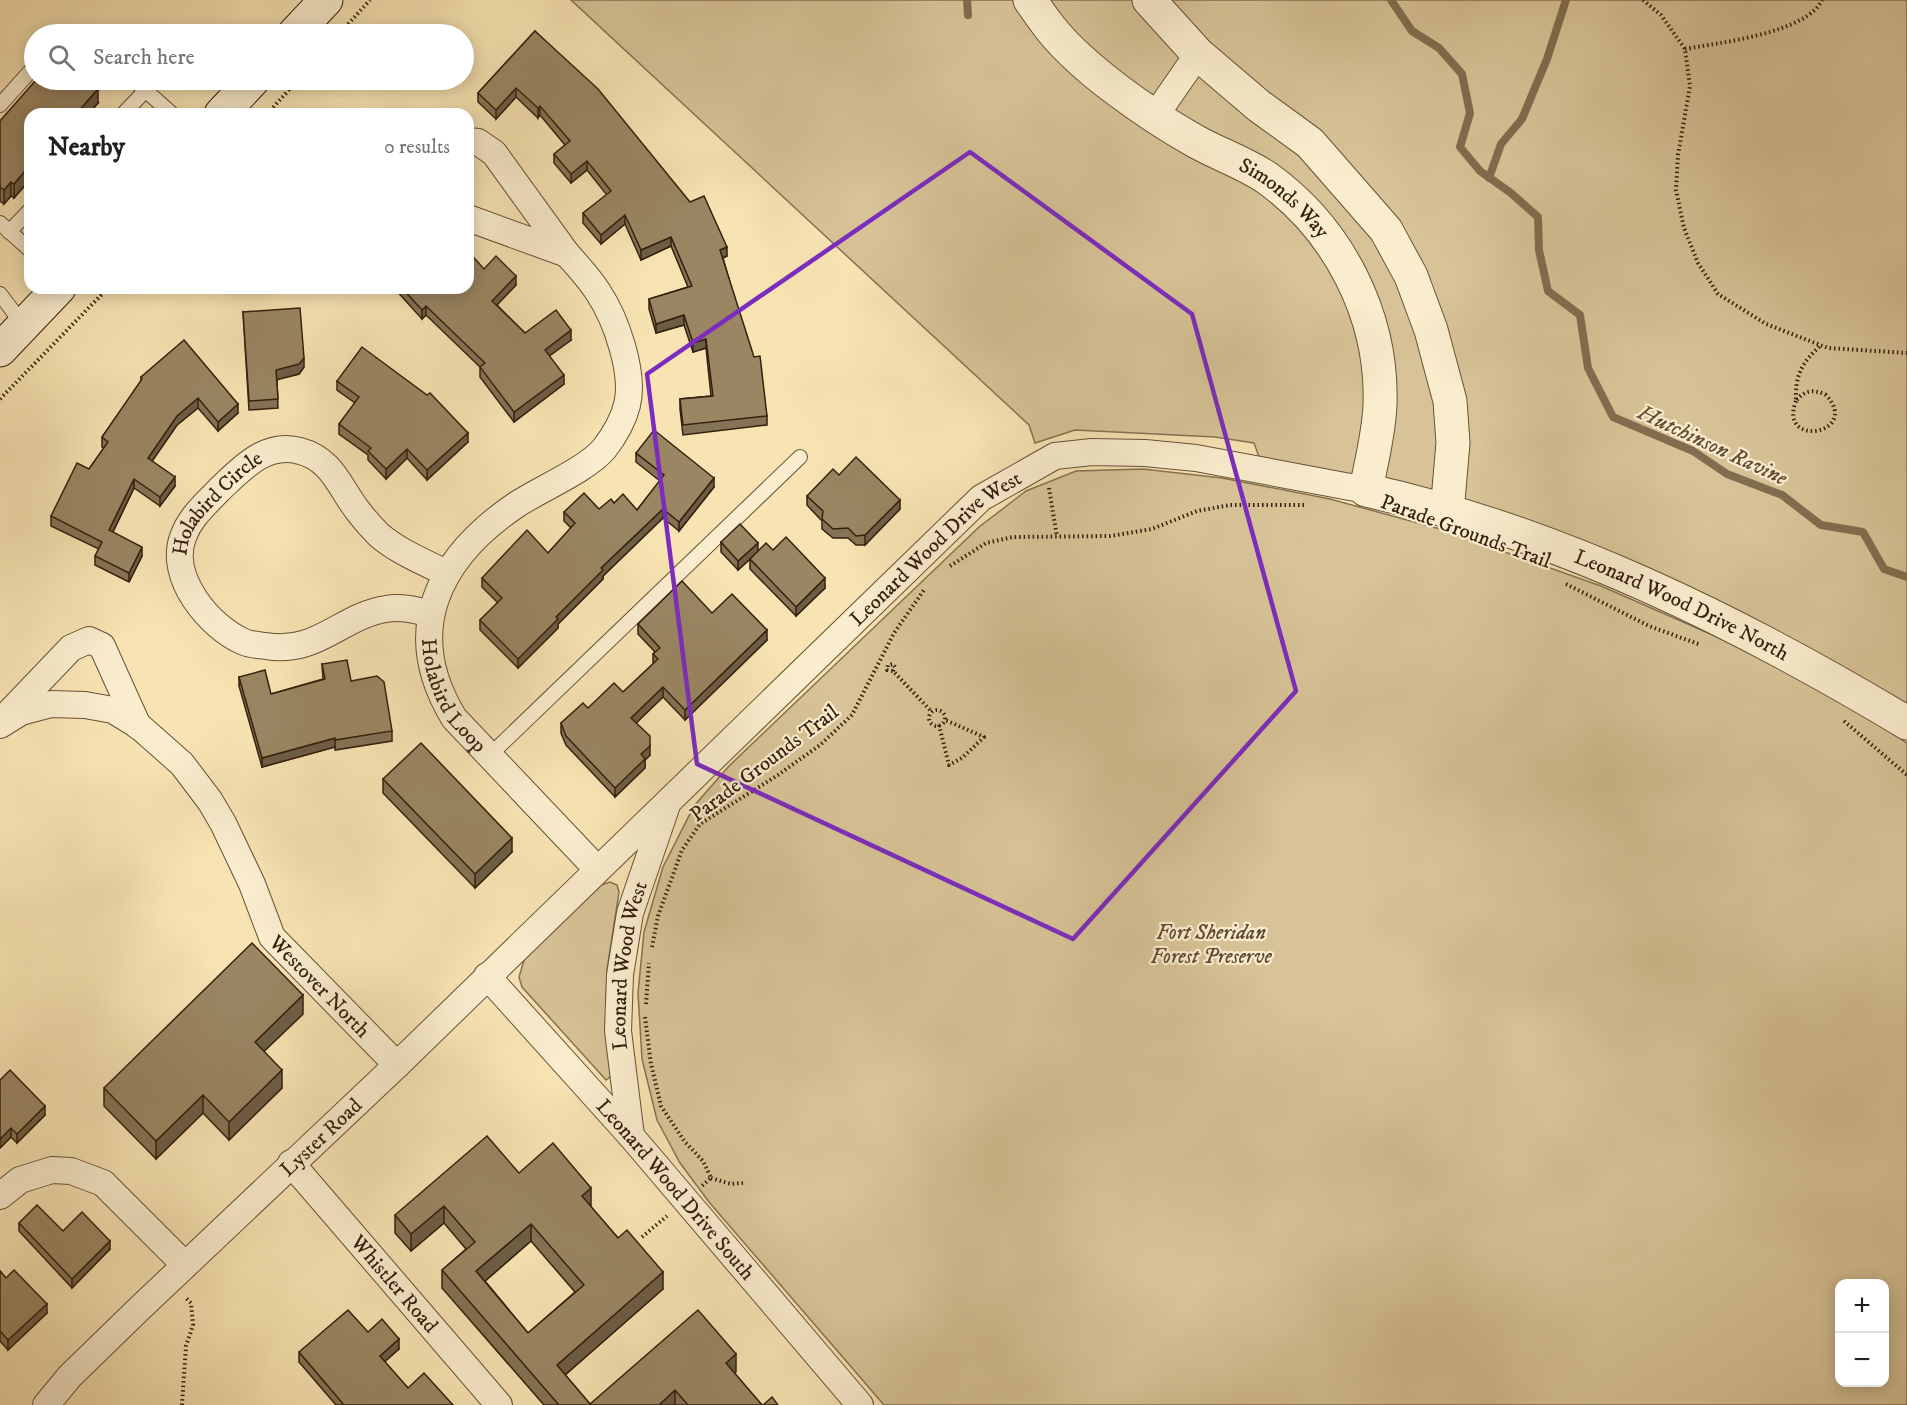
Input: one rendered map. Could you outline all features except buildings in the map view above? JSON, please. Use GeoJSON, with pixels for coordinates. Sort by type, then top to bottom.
{"type":"FeatureCollection","features":[{"type":"Feature","properties":{"kind":"street"},"geometry":{"type":"LineString","coordinates":[[303,24],[326,0]]}},
{"type":"Feature","properties":{"kind":"street"},"geometry":{"type":"LineString","coordinates":[[1149,0],[1198,54],[1259,106],[1310,143],[1386,230],[1412,276],[1431,330],[1450,401],[1453,443],[1447,512]]}},
{"type":"Feature","properties":{"kind":"street","name":"Simonds Way"},"geometry":{"type":"LineString","coordinates":[[1032,3],[1053,31],[1088,66],[1155,116],[1195,141],[1265,177],[1297,201],[1336,248],[1354,278],[1370,324],[1379,363],[1380,406],[1366,490]]}},
{"type":"Feature","properties":{"kind":"street"},"geometry":{"type":"LineString","coordinates":[[1155,116],[1198,54]]}},
{"type":"Feature","properties":{"kind":"street"},"geometry":{"type":"LineString","coordinates":[[226,108],[243,90]]}},
{"type":"Feature","properties":{"kind":"street","name":"Holabird Loop"},"geometry":{"type":"LineString","coordinates":[[474,142],[494,153],[567,254],[599,293],[611,316],[628,371],[628,404],[619,427],[603,451],[578,469],[517,504],[467,547],[446,573],[431,614],[429,643],[433,672],[441,697],[454,718],[597,869]]}},
{"type":"Feature","properties":{"kind":"street"},"geometry":{"type":"LineString","coordinates":[[474,220],[567,254]]}},
{"type":"Feature","properties":{"kind":"street"},"geometry":{"type":"LineString","coordinates":[[0,350],[53,294]]}},
{"type":"Feature","properties":{"kind":"street","name":"Holabird Circle"},"geometry":{"type":"LineString","coordinates":[[431,614],[410,609],[387,609],[366,614],[320,639],[298,647],[277,648],[246,643],[219,628],[201,607],[187,585],[181,561],[182,538],[194,515],[245,465],[261,455],[282,448],[300,450],[317,457],[335,474],[358,512],[380,535],[403,552],[446,573]]}},
{"type":"Feature","properties":{"kind":"street","name":"Leonard Wood Drive West"},"geometry":{"type":"LineString","coordinates":[[597,869],[981,498],[1056,456],[1092,452],[1145,453],[1196,458],[1366,490]]}},
{"type":"Feature","properties":{"kind":"street","name":"Leonard Wood Drive North"},"geometry":{"type":"LineString","coordinates":[[1366,490],[1416,501],[1517,532],[1677,598],[1825,675],[1907,723]]}},
{"type":"Feature","properties":{"kind":"street"},"geometry":{"type":"LineString","coordinates":[[0,724],[71,648],[89,640],[102,646],[121,692],[139,726]]}},
{"type":"Feature","properties":{"kind":"street"},"geometry":{"type":"LineString","coordinates":[[0,724],[21,712],[51,704],[86,705],[113,710],[139,726]]}},
{"type":"Feature","properties":{"kind":"street","name":"Westover North"},"geometry":{"type":"LineString","coordinates":[[139,726],[182,764],[210,801],[252,884],[272,937],[397,1065]]}},
{"type":"Feature","properties":{"kind":"street","name":"Leonard Wood West"},"geometry":{"type":"LineString","coordinates":[[631,1136],[618,1031],[620,975],[630,914],[668,800]]}},
{"type":"Feature","properties":{"kind":"street","name":"Lyster Road"},"geometry":{"type":"LineString","coordinates":[[46,1405],[70,1376],[184,1265],[397,1065],[597,869]]}},
{"type":"Feature","properties":{"kind":"street","name":"Leonard Wood Drive South"},"geometry":{"type":"LineString","coordinates":[[487,976],[631,1136],[861,1405]]}},
{"type":"Feature","properties":{"kind":"street","name":"Whistler Road"},"geometry":{"type":"LineString","coordinates":[[291,1163],[499,1405]]}},
{"type":"Feature","properties":{"kind":"street"},"geometry":{"type":"LineString","coordinates":[[0,1196],[20,1180],[52,1170],[71,1171],[103,1183],[184,1265]]}},
{"type":"Feature","properties":{"kind":"lane"},"geometry":{"type":"LineString","coordinates":[[0,105],[24,78]]}},
{"type":"Feature","properties":{"kind":"lane"},"geometry":{"type":"LineString","coordinates":[[129,108],[146,90],[166,108]]}},
{"type":"Feature","properties":{"kind":"lane"},"geometry":{"type":"LineString","coordinates":[[24,214],[4,227],[24,245]]}},
{"type":"Feature","properties":{"kind":"lane"},"geometry":{"type":"LineString","coordinates":[[0,294],[24,326]]}},
{"type":"Feature","properties":{"kind":"lane"},"geometry":{"type":"LineString","coordinates":[[490,755],[800,457]]}},
{"type":"Feature","properties":{"kind":"path"},"geometry":{"type":"LineString","coordinates":[[348,24],[370,0]]}},
{"type":"Feature","properties":{"kind":"path"},"geometry":{"type":"LineString","coordinates":[[1643,0],[1660,15],[1685,50],[1690,86],[1678,155],[1676,190],[1684,228],[1698,263],[1718,294],[1766,324],[1821,345],[1869,352],[1907,352]]}},
{"type":"Feature","properties":{"kind":"path"},"geometry":{"type":"LineString","coordinates":[[1685,50],[1739,40],[1792,26],[1819,7],[1822,0]]}},
{"type":"Feature","properties":{"kind":"path"},"geometry":{"type":"LineString","coordinates":[[272,108],[289,90]]}},
{"type":"Feature","properties":{"kind":"path"},"geometry":{"type":"LineString","coordinates":[[0,399],[102,294]]}},
{"type":"Feature","properties":{"kind":"path"},"geometry":{"type":"LineString","coordinates":[[1796,401],[1806,392],[1813,391],[1826,395],[1834,407],[1833,420],[1823,430],[1810,432],[1798,426],[1793,414],[1797,378],[1801,367],[1821,345]]}},
{"type":"Feature","properties":{"kind":"path"},"geometry":{"type":"LineString","coordinates":[[1047,478],[1057,537]]}},
{"type":"Feature","properties":{"kind":"path"},"geometry":{"type":"LineString","coordinates":[[945,570],[986,543],[1013,537],[1110,536],[1152,528],[1197,511],[1230,505],[1311,506]]}},
{"type":"Feature","properties":{"kind":"path","name":"Parade Grounds Trail"},"geometry":{"type":"LineString","coordinates":[[651,950],[658,916],[682,850],[700,824],[778,775],[820,745],[852,715],[894,633],[923,591],[931,584]]}},
{"type":"Feature","properties":{"kind":"path","name":"Parade Grounds Trail"},"geometry":{"type":"LineString","coordinates":[[1564,584],[1649,626],[1703,645]]}},
{"type":"Feature","properties":{"kind":"path"},"geometry":{"type":"LineString","coordinates":[[882,657],[888,665],[887,670],[893,671],[932,712]]}},
{"type":"Feature","properties":{"kind":"path"},"geometry":{"type":"LineString","coordinates":[[932,712],[941,711],[945,720]]}},
{"type":"Feature","properties":{"kind":"path"},"geometry":{"type":"LineString","coordinates":[[932,712],[931,722],[939,725]]}},
{"type":"Feature","properties":{"kind":"path"},"geometry":{"type":"LineString","coordinates":[[1839,717],[1907,775]]}},
{"type":"Feature","properties":{"kind":"path"},"geometry":{"type":"LineString","coordinates":[[939,725],[945,720]]}},
{"type":"Feature","properties":{"kind":"path"},"geometry":{"type":"LineString","coordinates":[[939,725],[949,765],[962,758],[984,737],[945,720]]}},
{"type":"Feature","properties":{"kind":"path"},"geometry":{"type":"LineString","coordinates":[[649,962],[645,1017],[651,1064],[661,1106],[685,1142],[703,1161],[711,1179]]}},
{"type":"Feature","properties":{"kind":"path"},"geometry":{"type":"LineString","coordinates":[[711,1179],[731,1184],[743,1183]]}},
{"type":"Feature","properties":{"kind":"path"},"geometry":{"type":"LineString","coordinates":[[642,1237],[711,1179]]}},
{"type":"Feature","properties":{"kind":"path"},"geometry":{"type":"LineString","coordinates":[[182,1405],[186,1346],[193,1324],[191,1303],[186,1299]]}},
{"type":"Feature","properties":{"kind":"highlighted area"},"geometry":{"type":"Polygon","coordinates":[[[970,152],[1192,314],[1296,691],[1073,939],[697,764],[647,374],[970,152]]]}},
{"type":"Feature","properties":{"kind":"green space"},"geometry":{"type":"Polygon","coordinates":[[[571,0],[1907,0],[1907,723],[1677,599],[1264,471],[1254,443],[1215,437],[1075,430],[1035,443],[1029,425],[571,0]]]}},
{"type":"Feature","properties":{"kind":"green space","name":"Fort Sheridan Forest Preserve"},"geometry":{"type":"Polygon","coordinates":[[[1143,469],[1222,478],[1330,499],[1440,529],[1601,586],[1747,650],[1870,719],[1907,743],[1907,1405],[884,1405],[709,1202],[680,1163],[657,1120],[642,1059],[638,993],[644,932],[663,867],[694,806],[729,766],[979,527],[1026,491],[1076,471],[1143,469]]]}},
{"type":"Feature","properties":{"kind":"green space"},"geometry":{"type":"Polygon","coordinates":[[[610,882],[617,885],[619,892],[607,970],[606,1016],[612,1073],[606,1080],[522,987],[519,977],[525,957],[601,885],[610,882]]]}},
{"type":"Feature","properties":{"kind":"waterway"},"geometry":{"type":"LineString","coordinates":[[967,0],[968,15]]}},
{"type":"Feature","properties":{"kind":"waterway","name":"Hutchinson Ravine"},"geometry":{"type":"LineString","coordinates":[[1391,0],[1412,31],[1439,48],[1462,74],[1470,113],[1460,147],[1480,171],[1511,193],[1538,217],[1539,250],[1548,291],[1580,315],[1588,368],[1613,417],[1693,451],[1727,474],[1782,495],[1821,525],[1863,532],[1884,569],[1907,577]]}},
{"type":"Feature","properties":{"kind":"waterway","name":"Hutchinson Ravine"},"geometry":{"type":"LineString","coordinates":[[1489,178],[1501,144],[1522,119],[1547,59],[1566,0]]}}]}
